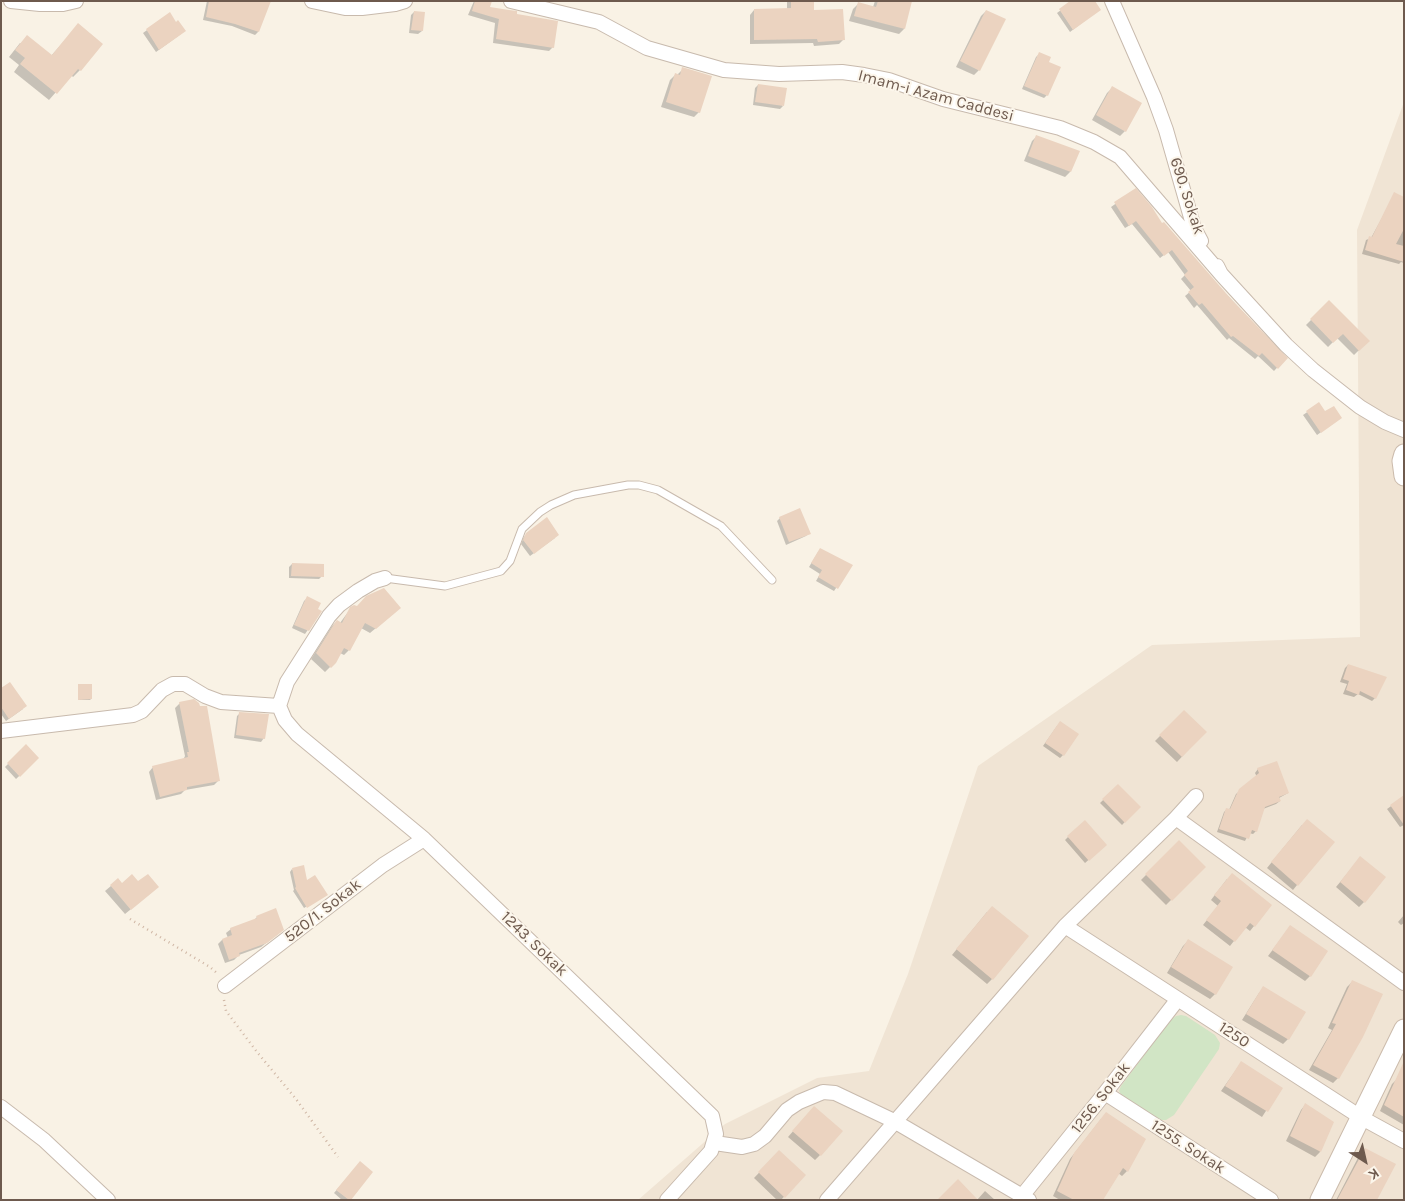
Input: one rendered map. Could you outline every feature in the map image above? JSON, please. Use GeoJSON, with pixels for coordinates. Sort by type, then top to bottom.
{"type":"FeatureCollection","features":[{"type":"Feature","properties":{"kind":"street"},"geometry":{"type":"LineString","coordinates":[[11,1],[63,4],[76,1]]}},
{"type":"Feature","properties":{"kind":"street"},"geometry":{"type":"LineString","coordinates":[[312,1],[345,8],[362,8],[404,1]]}},
{"type":"Feature","properties":{"kind":"street","name":"Imam-i Azam Caddesi"},"geometry":{"type":"LineString","coordinates":[[511,1],[599,22],[647,48],[724,70],[779,74],[842,72],[864,75],[888,80],[943,99],[1060,128],[1094,142],[1120,157],[1221,274]]}},
{"type":"Feature","properties":{"kind":"street","name":"690. Sokak"},"geometry":{"type":"LineString","coordinates":[[1112,1],[1154,97],[1166,130],[1194,228],[1221,274],[1286,345],[1313,370],[1360,407],[1385,422],[1404,430]]}},
{"type":"Feature","properties":{"kind":"street"},"geometry":{"type":"LineString","coordinates":[[1404,454],[1402,461],[1404,476]]}},
{"type":"Feature","properties":{"kind":"street"},"geometry":{"type":"LineString","coordinates":[[1,731],[133,715],[142,711],[162,690],[173,684],[190,686],[205,696],[220,702],[279,706],[287,682],[328,616],[348,598],[374,581],[385,578]]}},
{"type":"Feature","properties":{"kind":"street","name":"1243. Sokak"},"geometry":{"type":"LineString","coordinates":[[279,706],[285,720],[297,734],[424,839],[706,1109],[712,1116],[715,1124],[715,1143]]}},
{"type":"Feature","properties":{"kind":"street"},"geometry":{"type":"LineString","coordinates":[[827,1200],[1065,926],[1176,818],[1196,796]]}},
{"type":"Feature","properties":{"kind":"street"},"geometry":{"type":"LineString","coordinates":[[1176,818],[1404,983]]}},
{"type":"Feature","properties":{"kind":"street","name":"520/1. Sokak"},"geometry":{"type":"LineString","coordinates":[[225,986],[383,865],[424,839]]}},
{"type":"Feature","properties":{"kind":"street","name":"1250"},"geometry":{"type":"LineString","coordinates":[[1065,926],[1362,1118],[1404,1141]]}},
{"type":"Feature","properties":{"kind":"street","name":"1256. Sokak"},"geometry":{"type":"LineString","coordinates":[[1025,1198],[1178,999]]}},
{"type":"Feature","properties":{"kind":"street"},"geometry":{"type":"LineString","coordinates":[[1320,1200],[1362,1118],[1404,1029]]}},
{"type":"Feature","properties":{"kind":"street"},"geometry":{"type":"LineString","coordinates":[[667,1200],[711,1151],[715,1143],[742,1147],[754,1144],[765,1136],[788,1110],[811,1096],[824,1092],[835,1093],[894,1121],[1025,1198]]}},
{"type":"Feature","properties":{"kind":"street","name":"1255. Sokak"},"geometry":{"type":"LineString","coordinates":[[1105,1094],[1271,1200]]}},
{"type":"Feature","properties":{"kind":"street"},"geometry":{"type":"LineString","coordinates":[[1,1108],[51,1147],[108,1200]]}},
{"type":"Feature","properties":{"kind":"lane"},"geometry":{"type":"LineString","coordinates":[[385,578],[445,586],[501,570],[510,561],[522,529],[540,512],[556,502],[574,495],[628,485],[639,485],[658,490],[721,526],[772,580]]}},
{"type":"Feature","properties":{"kind":"path"},"geometry":{"type":"LineString","coordinates":[[130,919],[210,966],[221,976],[225,986],[223,998],[226,1011],[296,1099],[338,1157]]}},
{"type":"Feature","properties":{"kind":"shaded area"},"geometry":{"type":"Polygon","coordinates":[[[1404,102],[1404,1200],[638,1200],[725,1124],[817,1078],[869,1071],[908,974],[978,766],[1152,645],[1360,637],[1357,230],[1404,102]]]}},
{"type":"Feature","properties":{"kind":"green space"},"geometry":{"type":"Polygon","coordinates":[[[1176,1016],[1186,1016],[1215,1035],[1220,1043],[1219,1049],[1174,1115],[1166,1120],[1158,1120],[1124,1099],[1119,1091],[1169,1022],[1176,1016]]]}},
{"type":"Feature","properties":{"kind":"building"},"geometry":{"type":"Polygon","coordinates":[[[209,1],[271,1],[259,32],[206,17],[209,1]]]}},
{"type":"Feature","properties":{"kind":"building"},"geometry":{"type":"Polygon","coordinates":[[[475,1],[492,1],[490,7],[517,11],[517,14],[558,21],[554,48],[496,39],[499,19],[472,11],[475,1]]]}},
{"type":"Feature","properties":{"kind":"building"},"geometry":{"type":"Polygon","coordinates":[[[791,1],[814,1],[814,10],[843,9],[845,40],[818,42],[817,39],[754,40],[754,9],[791,8],[791,1]]]}},
{"type":"Feature","properties":{"kind":"building"},"geometry":{"type":"Polygon","coordinates":[[[878,1],[912,1],[905,29],[854,16],[858,2],[876,7],[878,1]]]}},
{"type":"Feature","properties":{"kind":"building"},"geometry":{"type":"Polygon","coordinates":[[[1070,1],[1095,1],[1101,10],[1073,30],[1059,9],[1070,1]]]}},
{"type":"Feature","properties":{"kind":"building"},"geometry":{"type":"Polygon","coordinates":[[[986,10],[1006,19],[980,71],[960,61],[986,10]]]}},
{"type":"Feature","properties":{"kind":"building"},"geometry":{"type":"Polygon","coordinates":[[[414,11],[425,12],[423,31],[411,30],[414,11]]]}},
{"type":"Feature","properties":{"kind":"building"},"geometry":{"type":"Polygon","coordinates":[[[170,12],[176,22],[178,20],[186,31],[159,50],[146,29],[170,12]]]}},
{"type":"Feature","properties":{"kind":"building"},"geometry":{"type":"Polygon","coordinates":[[[78,23],[103,44],[81,71],[78,69],[57,94],[20,64],[25,58],[15,50],[27,35],[52,55],[78,23]]]}},
{"type":"Feature","properties":{"kind":"building"},"geometry":{"type":"Polygon","coordinates":[[[1039,52],[1051,57],[1049,62],[1061,67],[1048,96],[1024,86],[1039,52]]]}},
{"type":"Feature","properties":{"kind":"building"},"geometry":{"type":"Polygon","coordinates":[[[682,67],[712,76],[700,113],[666,102],[675,73],[680,75],[682,67]]]}},
{"type":"Feature","properties":{"kind":"building"},"geometry":{"type":"Polygon","coordinates":[[[758,84],[787,88],[784,106],[755,102],[758,84]]]}},
{"type":"Feature","properties":{"kind":"building"},"geometry":{"type":"Polygon","coordinates":[[[1112,86],[1142,103],[1126,132],[1096,115],[1112,86]]]}},
{"type":"Feature","properties":{"kind":"building"},"geometry":{"type":"Polygon","coordinates":[[[1036,135],[1080,151],[1071,172],[1028,156],[1036,135]]]}},
{"type":"Feature","properties":{"kind":"building"},"geometry":{"type":"Polygon","coordinates":[[[1136,188],[1152,207],[1162,223],[1164,222],[1231,299],[1288,358],[1278,369],[1262,353],[1259,356],[1233,336],[1231,337],[1202,303],[1199,305],[1188,292],[1194,287],[1184,275],[1188,271],[1172,250],[1164,256],[1136,221],[1129,226],[1114,202],[1136,188]]]}},
{"type":"Feature","properties":{"kind":"building"},"geometry":{"type":"Polygon","coordinates":[[[1394,192],[1404,197],[1404,229],[1396,244],[1404,246],[1404,262],[1365,250],[1369,236],[1372,237],[1394,192]]]}},
{"type":"Feature","properties":{"kind":"building"},"geometry":{"type":"Polygon","coordinates":[[[1329,300],[1370,341],[1359,351],[1343,334],[1333,343],[1310,319],[1329,300]]]}},
{"type":"Feature","properties":{"kind":"building"},"geometry":{"type":"Polygon","coordinates":[[[1319,402],[1325,411],[1334,406],[1342,418],[1321,433],[1306,411],[1319,402]]]}},
{"type":"Feature","properties":{"kind":"building"},"geometry":{"type":"Polygon","coordinates":[[[800,508],[811,534],[789,542],[779,517],[800,508]]]}},
{"type":"Feature","properties":{"kind":"building"},"geometry":{"type":"Polygon","coordinates":[[[547,517],[559,535],[534,554],[523,540],[526,533],[547,517]]]}},
{"type":"Feature","properties":{"kind":"building"},"geometry":{"type":"Polygon","coordinates":[[[820,548],[853,565],[838,589],[818,577],[822,570],[811,563],[820,548]]]}},
{"type":"Feature","properties":{"kind":"building"},"geometry":{"type":"Polygon","coordinates":[[[292,563],[324,564],[324,577],[291,576],[292,563]]]}},
{"type":"Feature","properties":{"kind":"building"},"geometry":{"type":"Polygon","coordinates":[[[384,588],[401,608],[376,629],[365,623],[350,651],[344,648],[331,668],[316,653],[336,621],[342,623],[350,607],[357,606],[366,596],[384,588]]]}},
{"type":"Feature","properties":{"kind":"building"},"geometry":{"type":"Polygon","coordinates":[[[307,596],[321,603],[318,609],[322,611],[309,631],[294,625],[307,596]]]}},
{"type":"Feature","properties":{"kind":"building"},"geometry":{"type":"Polygon","coordinates":[[[1348,664],[1387,677],[1376,699],[1360,691],[1359,695],[1346,690],[1349,681],[1343,679],[1348,664]]]}},
{"type":"Feature","properties":{"kind":"building"},"geometry":{"type":"Polygon","coordinates":[[[10,682],[27,706],[9,719],[1,707],[1,688],[10,682]]]}},
{"type":"Feature","properties":{"kind":"building"},"geometry":{"type":"Polygon","coordinates":[[[78,684],[92,684],[92,699],[78,700],[78,684]]]}},
{"type":"Feature","properties":{"kind":"building"},"geometry":{"type":"Polygon","coordinates":[[[194,699],[200,706],[207,706],[220,781],[187,787],[187,790],[160,797],[152,766],[188,757],[187,752],[189,752],[179,702],[194,699]]]}},
{"type":"Feature","properties":{"kind":"building"},"geometry":{"type":"Polygon","coordinates":[[[1184,710],[1207,732],[1182,757],[1159,735],[1184,710]]]}},
{"type":"Feature","properties":{"kind":"building"},"geometry":{"type":"Polygon","coordinates":[[[239,712],[269,714],[265,739],[236,735],[239,712]]]}},
{"type":"Feature","properties":{"kind":"building"},"geometry":{"type":"Polygon","coordinates":[[[1060,721],[1079,734],[1064,756],[1045,743],[1060,721]]]}},
{"type":"Feature","properties":{"kind":"building"},"geometry":{"type":"Polygon","coordinates":[[[26,744],[39,758],[20,777],[7,763],[26,744]]]}},
{"type":"Feature","properties":{"kind":"building"},"geometry":{"type":"Polygon","coordinates":[[[1277,761],[1289,793],[1279,797],[1281,801],[1265,807],[1257,832],[1252,830],[1249,839],[1219,829],[1226,808],[1230,809],[1239,789],[1259,773],[1257,768],[1277,761]]]}},
{"type":"Feature","properties":{"kind":"building"},"geometry":{"type":"Polygon","coordinates":[[[1118,784],[1141,807],[1125,823],[1102,799],[1118,784]]]}},
{"type":"Feature","properties":{"kind":"building"},"geometry":{"type":"Polygon","coordinates":[[[1404,795],[1404,825],[1390,805],[1404,795]]]}},
{"type":"Feature","properties":{"kind":"building"},"geometry":{"type":"Polygon","coordinates":[[[1307,819],[1335,842],[1298,886],[1271,862],[1307,819]]]}},
{"type":"Feature","properties":{"kind":"building"},"geometry":{"type":"Polygon","coordinates":[[[1085,820],[1107,845],[1089,861],[1067,836],[1085,820]]]}},
{"type":"Feature","properties":{"kind":"building"},"geometry":{"type":"Polygon","coordinates":[[[1179,840],[1206,867],[1172,901],[1145,874],[1179,840]]]}},
{"type":"Feature","properties":{"kind":"building"},"geometry":{"type":"Polygon","coordinates":[[[1360,856],[1386,877],[1365,903],[1340,882],[1360,856]]]}},
{"type":"Feature","properties":{"kind":"building"},"geometry":{"type":"Polygon","coordinates":[[[304,865],[307,880],[315,875],[328,895],[307,908],[295,888],[292,868],[304,865]]]}},
{"type":"Feature","properties":{"kind":"building"},"geometry":{"type":"Polygon","coordinates":[[[1232,873],[1272,905],[1255,927],[1250,923],[1235,942],[1206,920],[1221,901],[1214,895],[1232,873]]]}},
{"type":"Feature","properties":{"kind":"building"},"geometry":{"type":"Polygon","coordinates":[[[132,874],[138,881],[148,874],[159,887],[131,910],[110,885],[118,878],[122,883],[132,874]]]}},
{"type":"Feature","properties":{"kind":"building"},"geometry":{"type":"Polygon","coordinates":[[[992,906],[1029,936],[993,980],[956,949],[992,906]]]}},
{"type":"Feature","properties":{"kind":"building"},"geometry":{"type":"Polygon","coordinates":[[[276,908],[284,930],[267,943],[239,953],[240,956],[229,960],[222,939],[232,935],[230,928],[257,918],[256,916],[276,908]]]}},
{"type":"Feature","properties":{"kind":"building"},"geometry":{"type":"Polygon","coordinates":[[[1290,925],[1328,951],[1311,977],[1272,950],[1290,925]]]}},
{"type":"Feature","properties":{"kind":"building"},"geometry":{"type":"Polygon","coordinates":[[[1188,939],[1233,967],[1216,995],[1171,967],[1188,939]]]}},
{"type":"Feature","properties":{"kind":"building"},"geometry":{"type":"Polygon","coordinates":[[[1352,980],[1383,994],[1363,1037],[1339,1079],[1313,1065],[1336,1024],[1332,1023],[1352,980]]]}},
{"type":"Feature","properties":{"kind":"building"},"geometry":{"type":"Polygon","coordinates":[[[1263,986],[1306,1012],[1289,1040],[1246,1014],[1263,986]]]}},
{"type":"Feature","properties":{"kind":"building"},"geometry":{"type":"Polygon","coordinates":[[[1241,1061],[1283,1088],[1268,1112],[1225,1086],[1241,1061]]]}},
{"type":"Feature","properties":{"kind":"building"},"geometry":{"type":"Polygon","coordinates":[[[1404,1061],[1404,1117],[1384,1105],[1404,1061]]]}},
{"type":"Feature","properties":{"kind":"building"},"geometry":{"type":"Polygon","coordinates":[[[1305,1103],[1334,1122],[1321,1152],[1290,1136],[1305,1103]]]}},
{"type":"Feature","properties":{"kind":"building"},"geometry":{"type":"Polygon","coordinates":[[[814,1106],[843,1131],[821,1156],[792,1131],[814,1106]]]}},
{"type":"Feature","properties":{"kind":"building"},"geometry":{"type":"Polygon","coordinates":[[[1106,1112],[1146,1139],[1128,1172],[1123,1168],[1103,1200],[1074,1200],[1057,1191],[1074,1153],[1106,1112]]]}},
{"type":"Feature","properties":{"kind":"building"},"geometry":{"type":"Polygon","coordinates":[[[1365,1148],[1396,1164],[1377,1200],[1337,1200],[1365,1148]]]}},
{"type":"Feature","properties":{"kind":"building"},"geometry":{"type":"Polygon","coordinates":[[[779,1150],[806,1175],[785,1198],[758,1172],[779,1150]]]}},
{"type":"Feature","properties":{"kind":"building"},"geometry":{"type":"Polygon","coordinates":[[[360,1161],[373,1172],[351,1200],[349,1200],[336,1190],[360,1161]]]}},
{"type":"Feature","properties":{"kind":"building"},"geometry":{"type":"Polygon","coordinates":[[[958,1179],[978,1200],[937,1200],[958,1179]]]}}]}
